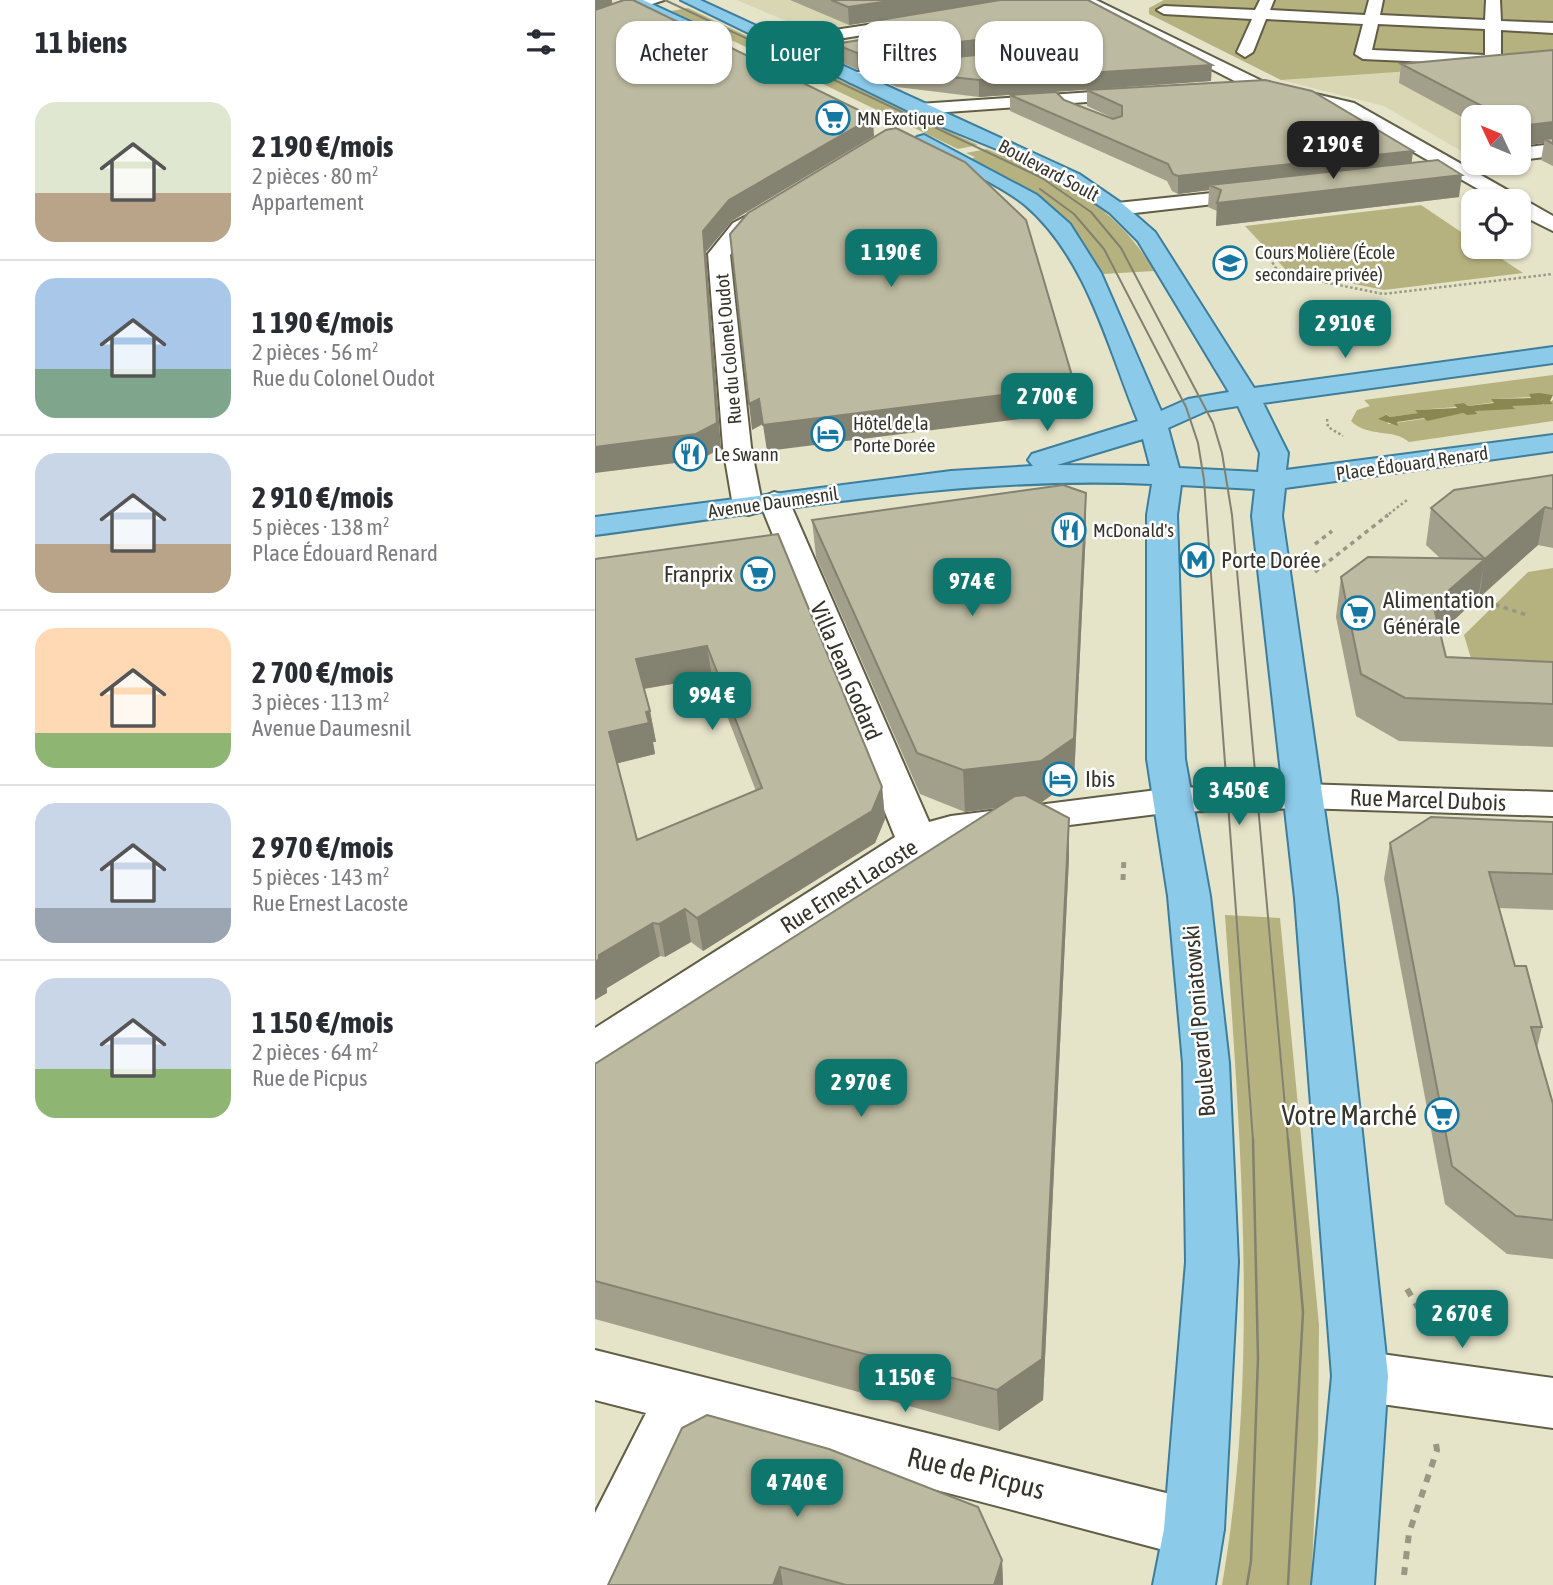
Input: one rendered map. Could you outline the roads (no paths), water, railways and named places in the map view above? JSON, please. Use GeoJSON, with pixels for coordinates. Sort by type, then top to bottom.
{"type":"FeatureCollection","features":[{"type":"Feature","properties":{"kind":"main road","name":"Boulevard Soult"},"geometry":{"type":"LineString","coordinates":[[688,0],[746,29]]}},
{"type":"Feature","properties":{"kind":"main road"},"geometry":{"type":"LineString","coordinates":[[634,1],[678,21]]}},
{"type":"Feature","properties":{"kind":"main road","name":"Boulevard Soult"},"geometry":{"type":"LineString","coordinates":[[844,75],[1072,178],[1118,209],[1147,237],[1244,398],[1257,415],[1274,453],[1270,481]]}},
{"type":"Feature","properties":{"kind":"main road","name":"Boulevard Soult"},"geometry":{"type":"LineString","coordinates":[[906,134],[1030,199],[1062,229],[1090,273],[1153,425],[1164,468]]}},
{"type":"Feature","properties":{"kind":"main road"},"geometry":{"type":"LineString","coordinates":[[1244,398],[1553,355]]}},
{"type":"Feature","properties":{"kind":"main road","name":"Avenue Daumesnil"},"geometry":{"type":"LineString","coordinates":[[951,480],[1072,453],[1153,425],[1186,407],[1244,398]]}},
{"type":"Feature","properties":{"kind":"main road","name":"Place Édouard Renard"},"geometry":{"type":"LineString","coordinates":[[1164,468],[1270,481],[1553,443]]}},
{"type":"Feature","properties":{"kind":"main road","name":"Avenue Daumesnil"},"geometry":{"type":"LineString","coordinates":[[595,526],[951,480],[1164,468]]}},
{"type":"Feature","properties":{"kind":"main road","name":"Boulevard Poniatowski"},"geometry":{"type":"LineString","coordinates":[[1164,468],[1162,515],[1166,759],[1189,896],[1206,1063],[1212,1236],[1189,1557]]}},
{"type":"Feature","properties":{"kind":"main road"},"geometry":{"type":"LineString","coordinates":[[1270,481],[1267,516],[1317,898],[1360,1376],[1343,1585]]}},
{"type":"Feature","properties":{"kind":"street"},"geometry":{"type":"LineString","coordinates":[[595,18],[634,1],[657,0]]}},
{"type":"Feature","properties":{"kind":"street"},"geometry":{"type":"LineString","coordinates":[[1376,0],[1363,54],[1493,60],[1493,0]]}},
{"type":"Feature","properties":{"kind":"street"},"geometry":{"type":"LineString","coordinates":[[1500,0],[1514,1]]}},
{"type":"Feature","properties":{"kind":"street"},"geometry":{"type":"LineString","coordinates":[[1067,11],[1134,5]]}},
{"type":"Feature","properties":{"kind":"street"},"geometry":{"type":"LineString","coordinates":[[1099,7],[1258,86],[1348,107],[1460,164],[1496,189]]}},
{"type":"Feature","properties":{"kind":"street"},"geometry":{"type":"LineString","coordinates":[[1245,52],[1264,7]]}},
{"type":"Feature","properties":{"kind":"street"},"geometry":{"type":"LineString","coordinates":[[1164,10],[1264,7],[1372,20],[1553,28]]}},
{"type":"Feature","properties":{"kind":"street"},"geometry":{"type":"LineString","coordinates":[[844,34],[945,18]]}},
{"type":"Feature","properties":{"kind":"street"},"geometry":{"type":"LineString","coordinates":[[844,46],[932,40],[956,64],[851,78]]}},
{"type":"Feature","properties":{"kind":"street"},"geometry":{"type":"LineString","coordinates":[[1428,75],[1481,71]]}},
{"type":"Feature","properties":{"kind":"street"},"geometry":{"type":"LineString","coordinates":[[1221,88],[1258,86]]}},
{"type":"Feature","properties":{"kind":"street"},"geometry":{"type":"LineString","coordinates":[[1301,95],[1338,86]]}},
{"type":"Feature","properties":{"kind":"street"},"geometry":{"type":"LineString","coordinates":[[919,109],[1155,93]]}},
{"type":"Feature","properties":{"kind":"street"},"geometry":{"type":"LineString","coordinates":[[1061,99],[1071,109],[1091,118]]}},
{"type":"Feature","properties":{"kind":"street"},"geometry":{"type":"LineString","coordinates":[[1531,153],[1553,150]]}},
{"type":"Feature","properties":{"kind":"street"},"geometry":{"type":"LineString","coordinates":[[1430,176],[1460,164]]}},
{"type":"Feature","properties":{"kind":"street"},"geometry":{"type":"LineString","coordinates":[[1118,209],[1281,192]]}},
{"type":"Feature","properties":{"kind":"street","name":"Rue du Colonel Oudot"},"geometry":{"type":"LineString","coordinates":[[761,504],[737,447],[719,254],[741,228],[787,200]]}},
{"type":"Feature","properties":{"kind":"street"},"geometry":{"type":"LineString","coordinates":[[1531,212],[1553,225]]}},
{"type":"Feature","properties":{"kind":"street","name":"Villa Jean Godard"},"geometry":{"type":"LineString","coordinates":[[761,504],[917,841]]}},
{"type":"Feature","properties":{"kind":"street","name":"Rue Ernest Lacoste"},"geometry":{"type":"LineString","coordinates":[[595,1050],[917,841],[951,828],[1173,800],[1302,796]]}},
{"type":"Feature","properties":{"kind":"street","name":"Rue Marcel Dubois"},"geometry":{"type":"LineString","coordinates":[[1302,796],[1553,804]]}},
{"type":"Feature","properties":{"kind":"street","name":"Rue de Picpus"},"geometry":{"type":"LineString","coordinates":[[595,1375],[682,1399],[1189,1557]]}},
{"type":"Feature","properties":{"kind":"street"},"geometry":{"type":"LineString","coordinates":[[1360,1376],[1553,1403]]}},
{"type":"Feature","properties":{"kind":"street"},"geometry":{"type":"LineString","coordinates":[[595,1578],[682,1399]]}},
{"type":"Feature","properties":{"kind":"tram line"},"geometry":{"type":"LineString","coordinates":[[665,0],[1042,178],[1091,212],[1121,248],[1213,423],[1222,453],[1232,515],[1288,1140]]}},
{"type":"Feature","properties":{"kind":"tram line"},"geometry":{"type":"LineString","coordinates":[[1040,189],[1074,214],[1104,249],[1186,407],[1198,443],[1204,480],[1253,1140]]}},
{"type":"Feature","properties":{"kind":"tram line"},"geometry":{"type":"LineString","coordinates":[[1247,1585],[1251,1561],[1258,1358],[1253,1139]]}},
{"type":"Feature","properties":{"kind":"tram line"},"geometry":{"type":"LineString","coordinates":[[1288,1139],[1303,1312],[1288,1585]]}},
{"type":"Feature","properties":{"kind":"place","name":"MN Exotique"},"geometry":{"type":"Point","coordinates":[833,118]}},
{"type":"Feature","properties":{"kind":"place","name":"Cours Molière (École secondaire privée)"},"geometry":{"type":"Point","coordinates":[1230,263]}},
{"type":"Feature","properties":{"kind":"place","name":"Hôtel de la Porte Dorée"},"geometry":{"type":"Point","coordinates":[828,434]}},
{"type":"Feature","properties":{"kind":"place","name":"Le Swann"},"geometry":{"type":"Point","coordinates":[690,454]}},
{"type":"Feature","properties":{"kind":"place","name":"McDonald's"},"geometry":{"type":"Point","coordinates":[1069,530]}},
{"type":"Feature","properties":{"kind":"place","name":"Porte Dorée"},"geometry":{"type":"Point","coordinates":[1197,560]}},
{"type":"Feature","properties":{"kind":"place","name":"Franprix"},"geometry":{"type":"Point","coordinates":[758,574]}},
{"type":"Feature","properties":{"kind":"place","name":"Alimentation Générale"},"geometry":{"type":"Point","coordinates":[1358,613]}},
{"type":"Feature","properties":{"kind":"place","name":"Ibis"},"geometry":{"type":"Point","coordinates":[1060,779]}},
{"type":"Feature","properties":{"kind":"place","name":"Votre Marché"},"geometry":{"type":"Point","coordinates":[1442,1115]}}]}
